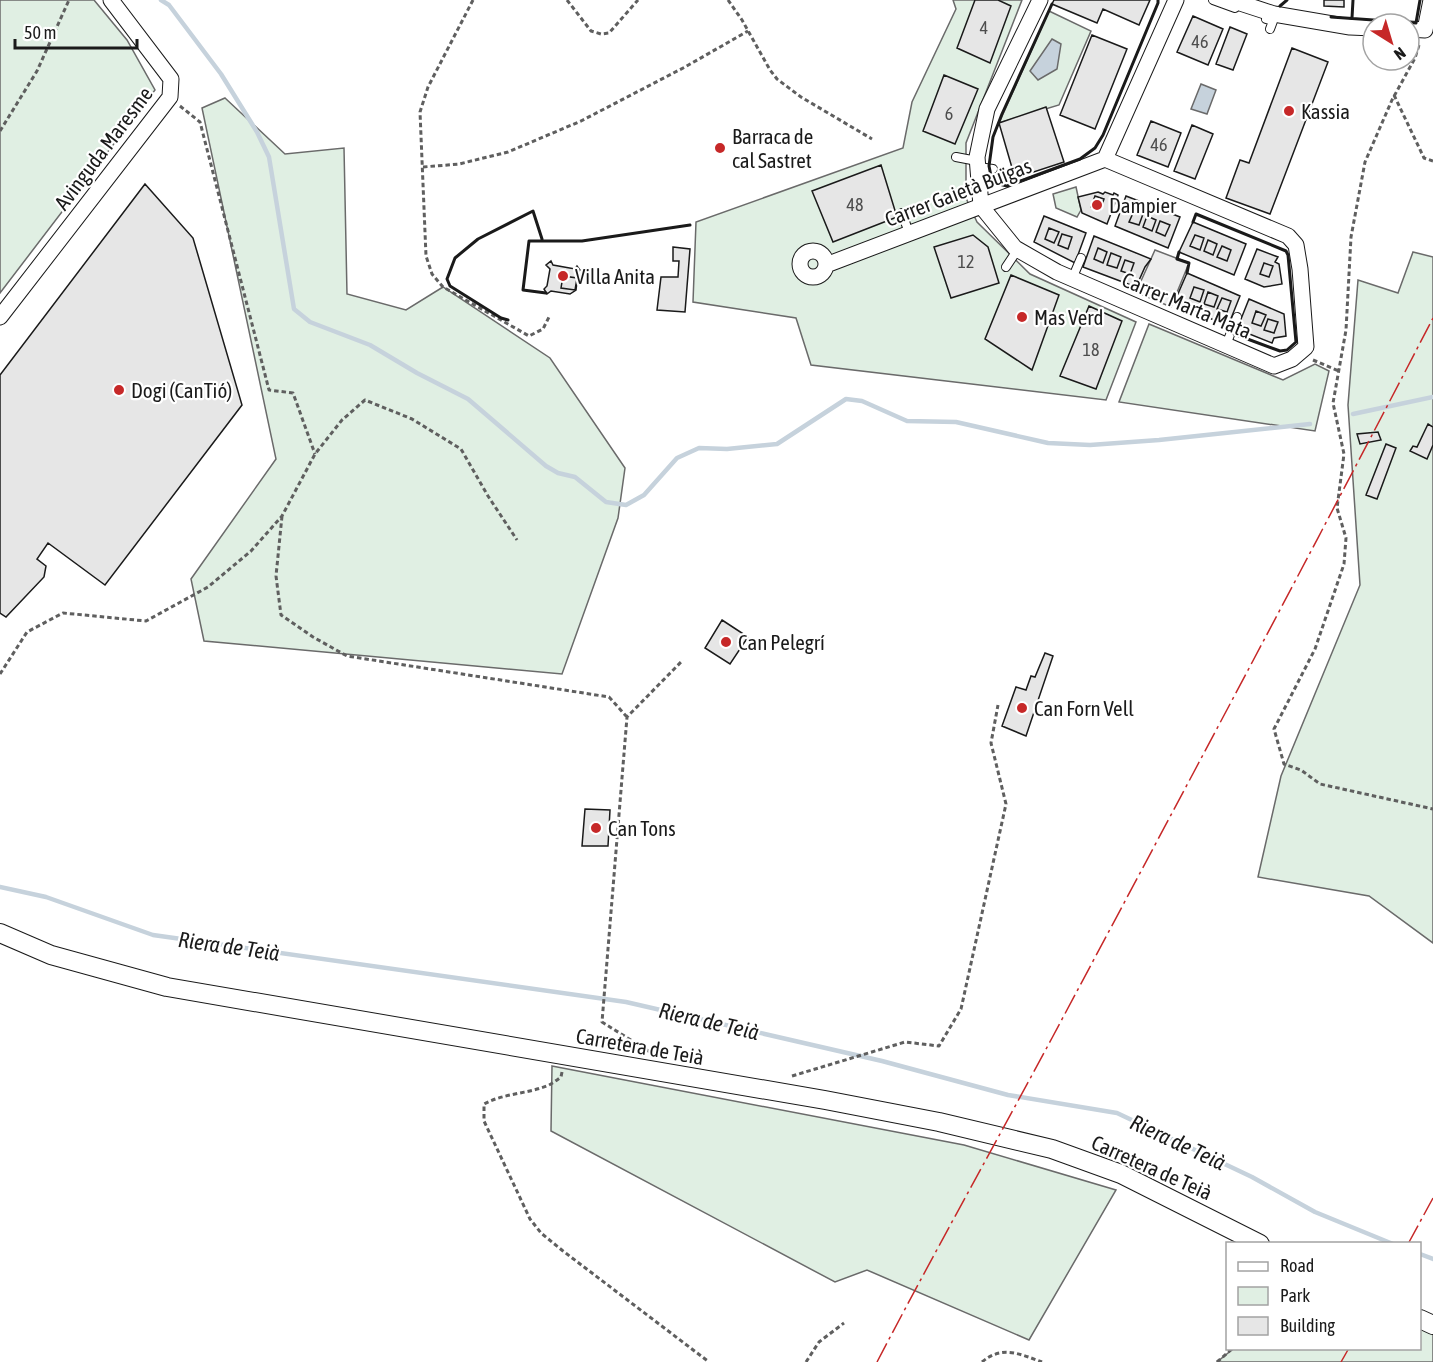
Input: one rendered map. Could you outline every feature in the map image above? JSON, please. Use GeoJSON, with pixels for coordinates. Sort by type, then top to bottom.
{"type":"FeatureCollection","features":[{"type":"Feature","properties":{"kind":"street","name":"Avinguda Maresme"},"geometry":{"type":"LineString","coordinates":[[0,317],[170,97],[171,79],[111,0]]}},
{"type":"Feature","properties":{"kind":"street"},"geometry":{"type":"LineString","coordinates":[[981,206],[987,109],[1040,0]]}},
{"type":"Feature","properties":{"kind":"street"},"geometry":{"type":"LineString","coordinates":[[1176,0],[1105,159],[1288,236],[1296,245],[1300,269],[1306,347],[1299,353]]}},
{"type":"Feature","properties":{"kind":"street"},"geometry":{"type":"LineString","coordinates":[[1231,0],[1274,14],[1361,27]]}},
{"type":"Feature","properties":{"kind":"street"},"geometry":{"type":"LineString","coordinates":[[1421,30],[1425,30],[1431,0]]}},
{"type":"Feature","properties":{"kind":"street","name":"Carrer Gaietà Buïgas"},"geometry":{"type":"LineString","coordinates":[[826,265],[1105,159]]}},
{"type":"Feature","properties":{"kind":"street","name":"Carrer Marta Mata"},"geometry":{"type":"LineString","coordinates":[[981,206],[1015,248],[1072,279],[1274,366],[1292,359],[1299,353]]}},
{"type":"Feature","properties":{"kind":"street","name":"Carretera de Teià"},"geometry":{"type":"LineString","coordinates":[[0,933],[51,955],[167,987],[825,1100],[939,1122],[1052,1149],[1121,1174],[1256,1242]]}},
{"type":"Feature","properties":{"kind":"lane"},"geometry":{"type":"LineString","coordinates":[[1213,0],[1273,21],[1270,29]]}},
{"type":"Feature","properties":{"kind":"lane"},"geometry":{"type":"LineString","coordinates":[[956,157],[983,165]]}},
{"type":"Feature","properties":{"kind":"lane"},"geometry":{"type":"LineString","coordinates":[[902,213],[909,233]]}},
{"type":"Feature","properties":{"kind":"lane"},"geometry":{"type":"LineString","coordinates":[[1006,267],[1018,249]]}},
{"type":"Feature","properties":{"kind":"lane"},"geometry":{"type":"LineString","coordinates":[[1072,279],[1081,258]]}},
{"type":"Feature","properties":{"kind":"lane"},"geometry":{"type":"LineString","coordinates":[[1226,345],[1237,316]]}},
{"type":"Feature","properties":{"kind":"path"},"geometry":{"type":"LineString","coordinates":[[0,131],[37,71],[69,0]]}},
{"type":"Feature","properties":{"kind":"path"},"geometry":{"type":"LineString","coordinates":[[472,0],[428,87],[420,112],[426,256],[432,274],[443,287],[529,336],[543,329],[549,317]]}},
{"type":"Feature","properties":{"kind":"path"},"geometry":{"type":"LineString","coordinates":[[567,0],[591,31],[601,34],[609,33],[638,0]]}},
{"type":"Feature","properties":{"kind":"path"},"geometry":{"type":"LineString","coordinates":[[728,0],[777,79],[801,97],[872,139]]}},
{"type":"Feature","properties":{"kind":"path"},"geometry":{"type":"LineString","coordinates":[[1425,30],[1415,58],[1394,95],[1365,162],[1351,237],[1346,330],[1333,403],[1344,454],[1337,508],[1346,538],[1344,564],[1315,649],[1274,729],[1284,764],[1301,770],[1320,784],[1433,809]]}},
{"type":"Feature","properties":{"kind":"path"},"geometry":{"type":"LineString","coordinates":[[423,167],[459,164],[508,152],[581,121],[685,67],[748,31]]}},
{"type":"Feature","properties":{"kind":"path"},"geometry":{"type":"LineString","coordinates":[[1394,95],[1424,158],[1433,161]]}},
{"type":"Feature","properties":{"kind":"path"},"geometry":{"type":"LineString","coordinates":[[170,97],[200,122],[269,390],[293,393],[315,454]]}},
{"type":"Feature","properties":{"kind":"path"},"geometry":{"type":"LineString","coordinates":[[1299,353],[1339,371]]}},
{"type":"Feature","properties":{"kind":"path"},"geometry":{"type":"LineString","coordinates":[[0,674],[27,632],[63,613],[146,621],[208,587],[251,551],[282,516],[315,454],[342,420],[365,400],[412,419],[460,449],[517,540]]}},
{"type":"Feature","properties":{"kind":"path"},"geometry":{"type":"LineString","coordinates":[[282,516],[276,576],[281,615],[313,637],[347,656],[609,697],[627,717]]}},
{"type":"Feature","properties":{"kind":"path"},"geometry":{"type":"LineString","coordinates":[[656,1056],[602,1022],[627,717],[683,660]]}},
{"type":"Feature","properties":{"kind":"path"},"geometry":{"type":"LineString","coordinates":[[783,1078],[905,1042],[939,1046],[961,1009],[1006,804],[991,743],[998,705]]}},
{"type":"Feature","properties":{"kind":"path"},"geometry":{"type":"LineString","coordinates":[[566,1056],[561,1077],[549,1085],[495,1098],[484,1104],[484,1121],[530,1219],[541,1233],[709,1362]]}},
{"type":"Feature","properties":{"kind":"path"},"geometry":{"type":"LineString","coordinates":[[806,1362],[819,1342],[844,1323]]}},
{"type":"Feature","properties":{"kind":"path"},"geometry":{"type":"LineString","coordinates":[[1217,1362],[1231,1350]]}},
{"type":"Feature","properties":{"kind":"path"},"geometry":{"type":"LineString","coordinates":[[982,1362],[991,1355],[1008,1352],[1042,1362]]}},
{"type":"Feature","properties":{"kind":"green space"},"geometry":{"type":"Polygon","coordinates":[[[0,0],[94,0],[127,40],[155,90],[0,293],[0,0]]]}},
{"type":"Feature","properties":{"kind":"green space"},"geometry":{"type":"Polygon","coordinates":[[[953,0],[1022,0],[966,143],[966,198],[977,222],[1030,274],[1136,322],[1106,400],[811,365],[796,318],[693,302],[696,222],[903,148],[912,102],[956,9],[953,0]]]}},
{"type":"Feature","properties":{"kind":"green space"},"geometry":{"type":"Polygon","coordinates":[[[1049,11],[1091,31],[1059,105],[999,123],[1049,11]]]}},
{"type":"Feature","properties":{"kind":"green space"},"geometry":{"type":"Polygon","coordinates":[[[225,98],[285,154],[344,148],[347,294],[406,310],[443,287],[550,358],[625,468],[618,518],[562,674],[204,641],[191,579],[276,459],[202,108],[225,98]]]}},
{"type":"Feature","properties":{"kind":"green space"},"geometry":{"type":"Polygon","coordinates":[[[1076,187],[1081,210],[1077,217],[1056,208],[1053,194],[1076,187]]]}},
{"type":"Feature","properties":{"kind":"green space"},"geometry":{"type":"Polygon","coordinates":[[[1413,252],[1433,257],[1433,943],[1369,896],[1258,877],[1281,776],[1360,585],[1348,405],[1358,280],[1398,293],[1413,252]]]}},
{"type":"Feature","properties":{"kind":"green space"},"geometry":{"type":"Polygon","coordinates":[[[1149,324],[1283,380],[1315,364],[1329,371],[1315,431],[1119,402],[1149,324]]]}},
{"type":"Feature","properties":{"kind":"green space"},"geometry":{"type":"Polygon","coordinates":[[[552,1066],[964,1145],[1116,1190],[1029,1340],[867,1270],[835,1282],[551,1131],[552,1066]]]}},
{"type":"Feature","properties":{"kind":"green space"},"geometry":{"type":"Polygon","coordinates":[[[1421,1328],[1433,1333],[1433,1362],[1217,1362],[1232,1350],[1421,1350],[1421,1328]]]}},
{"type":"Feature","properties":{"kind":"shaded area"},"geometry":{"type":"Polygon","coordinates":[[[1052,39],[1061,44],[1057,69],[1038,80],[1030,71],[1052,39]]]}},
{"type":"Feature","properties":{"kind":"shaded area"},"geometry":{"type":"Polygon","coordinates":[[[1201,84],[1216,90],[1207,114],[1191,109],[1201,84]]]}},
{"type":"Feature","properties":{"kind":"shaded area"},"geometry":{"type":"Polygon","coordinates":[[[1155,250],[1189,263],[1171,307],[1136,292],[1155,250]]]}},
{"type":"Feature","properties":{"kind":"building"},"geometry":{"type":"Polygon","coordinates":[[[975,0],[998,0],[1011,6],[990,63],[957,48],[975,0]]]}},
{"type":"Feature","properties":{"kind":"building"},"geometry":{"type":"Polygon","coordinates":[[[1054,0],[1150,0],[1139,25],[1103,9],[1097,23],[1052,4],[1054,0]]]}},
{"type":"Feature","properties":{"kind":"building"},"geometry":{"type":"Polygon","coordinates":[[[1324,0],[1344,0],[1344,7],[1324,6],[1324,0]]]}},
{"type":"Feature","properties":{"kind":"building"},"geometry":{"type":"Polygon","coordinates":[[[1193,16],[1223,29],[1208,65],[1177,52],[1193,16]]]}},
{"type":"Feature","properties":{"kind":"building"},"geometry":{"type":"Polygon","coordinates":[[[1230,27],[1247,34],[1233,70],[1216,64],[1230,27]]]}},
{"type":"Feature","properties":{"kind":"building"},"geometry":{"type":"Polygon","coordinates":[[[1092,35],[1127,49],[1095,129],[1060,115],[1092,35]]]}},
{"type":"Feature","properties":{"kind":"building","name":"Kassia"},"geometry":{"type":"Polygon","coordinates":[[[1292,48],[1328,62],[1270,214],[1226,198],[1240,160],[1249,163],[1292,48]]]}},
{"type":"Feature","properties":{"kind":"building"},"geometry":{"type":"Polygon","coordinates":[[[944,75],[978,89],[955,144],[923,131],[944,75]]]}},
{"type":"Feature","properties":{"kind":"building"},"geometry":{"type":"Polygon","coordinates":[[[1046,107],[1064,162],[1015,178],[999,123],[1046,107]]]}},
{"type":"Feature","properties":{"kind":"building"},"geometry":{"type":"Polygon","coordinates":[[[1151,121],[1181,133],[1168,167],[1137,155],[1151,121]]]}},
{"type":"Feature","properties":{"kind":"building"},"geometry":{"type":"Polygon","coordinates":[[[1192,125],[1213,134],[1195,179],[1174,171],[1192,125]]]}},
{"type":"Feature","properties":{"kind":"building"},"geometry":{"type":"Polygon","coordinates":[[[881,165],[897,217],[833,242],[812,191],[881,165]]]}},
{"type":"Feature","properties":{"kind":"building","name":"Dogi (CanTió)"},"geometry":{"type":"Polygon","coordinates":[[[145,184],[193,238],[242,405],[105,585],[48,543],[37,559],[46,566],[44,577],[6,617],[0,613],[0,375],[145,184]]]}},
{"type":"Feature","properties":{"kind":"building","name":"Dampier"},"geometry":{"type":"Polygon","coordinates":[[[1098,192],[1118,195],[1107,224],[1082,213],[1078,197],[1098,192]]]}},
{"type":"Feature","properties":{"kind":"building"},"geometry":{"type":"Polygon","coordinates":[[[1095,196],[1104,199],[1100,210],[1091,207],[1095,196]]]}},
{"type":"Feature","properties":{"kind":"building"},"geometry":{"type":"Polygon","coordinates":[[[1126,196],[1180,217],[1168,248],[1115,226],[1126,196]]]}},
{"type":"Feature","properties":{"kind":"building"},"geometry":{"type":"Polygon","coordinates":[[[1134,211],[1143,214],[1139,225],[1129,222],[1134,211]]]}},
{"type":"Feature","properties":{"kind":"building"},"geometry":{"type":"Polygon","coordinates":[[[1044,216],[1086,233],[1075,263],[1034,242],[1044,216]]]}},
{"type":"Feature","properties":{"kind":"building"},"geometry":{"type":"Polygon","coordinates":[[[1147,216],[1156,220],[1152,231],[1143,227],[1147,216]]]}},
{"type":"Feature","properties":{"kind":"building"},"geometry":{"type":"Polygon","coordinates":[[[1160,221],[1170,225],[1165,236],[1156,232],[1160,221]]]}},
{"type":"Feature","properties":{"kind":"building"},"geometry":{"type":"Polygon","coordinates":[[[1193,222],[1246,244],[1234,275],[1179,252],[1193,222]]]}},
{"type":"Feature","properties":{"kind":"building"},"geometry":{"type":"Polygon","coordinates":[[[1049,228],[1059,232],[1054,243],[1045,239],[1049,228]]]}},
{"type":"Feature","properties":{"kind":"building"},"geometry":{"type":"Polygon","coordinates":[[[1062,234],[1072,237],[1068,249],[1058,245],[1062,234]]]}},
{"type":"Feature","properties":{"kind":"building"},"geometry":{"type":"Polygon","coordinates":[[[973,235],[988,247],[999,283],[951,298],[934,247],[973,235]]]}},
{"type":"Feature","properties":{"kind":"building"},"geometry":{"type":"Polygon","coordinates":[[[1195,235],[1204,238],[1200,250],[1190,246],[1195,235]]]}},
{"type":"Feature","properties":{"kind":"building"},"geometry":{"type":"Polygon","coordinates":[[[1094,236],[1151,259],[1136,287],[1083,267],[1094,236]]]}},
{"type":"Feature","properties":{"kind":"building"},"geometry":{"type":"Polygon","coordinates":[[[1208,240],[1217,244],[1213,255],[1204,251],[1208,240]]]}},
{"type":"Feature","properties":{"kind":"building"},"geometry":{"type":"Polygon","coordinates":[[[1222,246],[1231,250],[1227,261],[1217,257],[1222,246]]]}},
{"type":"Feature","properties":{"kind":"building"},"geometry":{"type":"Polygon","coordinates":[[[673,247],[690,249],[685,312],[657,310],[661,277],[678,277],[679,261],[673,261],[673,247]]]}},
{"type":"Feature","properties":{"kind":"building"},"geometry":{"type":"Polygon","coordinates":[[[1098,248],[1107,252],[1103,263],[1094,259],[1098,248]]]}},
{"type":"Feature","properties":{"kind":"building"},"geometry":{"type":"Polygon","coordinates":[[[1257,249],[1278,257],[1275,262],[1279,264],[1282,284],[1264,287],[1245,279],[1257,249]]]}},
{"type":"Feature","properties":{"kind":"building"},"geometry":{"type":"Polygon","coordinates":[[[1111,253],[1121,257],[1117,268],[1107,265],[1111,253]]]}},
{"type":"Feature","properties":{"kind":"building"},"geometry":{"type":"Polygon","coordinates":[[[1125,260],[1134,263],[1130,274],[1121,271],[1125,260]]]}},
{"type":"Feature","properties":{"kind":"building","name":"Villa Anita"},"geometry":{"type":"Polygon","coordinates":[[[551,261],[553,265],[575,269],[577,266],[580,270],[576,290],[570,294],[551,291],[547,294],[544,289],[547,286],[550,269],[546,265],[551,261]]]}},
{"type":"Feature","properties":{"kind":"building"},"geometry":{"type":"Polygon","coordinates":[[[1264,263],[1273,266],[1269,277],[1260,274],[1264,263]]]}},
{"type":"Feature","properties":{"kind":"building"},"geometry":{"type":"Polygon","coordinates":[[[1187,273],[1240,296],[1228,326],[1174,303],[1187,273]]]}},
{"type":"Feature","properties":{"kind":"building","name":"Mas Verd"},"geometry":{"type":"Polygon","coordinates":[[[1011,275],[1059,295],[1032,370],[985,339],[1011,275]]]}},
{"type":"Feature","properties":{"kind":"building"},"geometry":{"type":"Polygon","coordinates":[[[563,276],[577,278],[575,290],[561,288],[563,276]]]}},
{"type":"Feature","properties":{"kind":"building"},"geometry":{"type":"Polygon","coordinates":[[[1194,287],[1204,290],[1200,302],[1190,298],[1194,287]]]}},
{"type":"Feature","properties":{"kind":"building"},"geometry":{"type":"Polygon","coordinates":[[[1208,292],[1218,296],[1214,307],[1204,304],[1208,292]]]}},
{"type":"Feature","properties":{"kind":"building"},"geometry":{"type":"Polygon","coordinates":[[[1222,298],[1231,301],[1227,312],[1217,309],[1222,298]]]}},
{"type":"Feature","properties":{"kind":"building"},"geometry":{"type":"Polygon","coordinates":[[[1249,299],[1284,314],[1286,336],[1274,338],[1272,343],[1237,329],[1249,299]]]}},
{"type":"Feature","properties":{"kind":"building"},"geometry":{"type":"Polygon","coordinates":[[[1089,306],[1122,321],[1096,389],[1060,376],[1089,306]]]}},
{"type":"Feature","properties":{"kind":"building"},"geometry":{"type":"Polygon","coordinates":[[[1256,311],[1266,315],[1261,326],[1252,323],[1256,311]]]}},
{"type":"Feature","properties":{"kind":"building"},"geometry":{"type":"Polygon","coordinates":[[[1268,319],[1278,322],[1274,333],[1264,330],[1268,319]]]}},
{"type":"Feature","properties":{"kind":"building"},"geometry":{"type":"Polygon","coordinates":[[[1428,424],[1433,427],[1433,445],[1427,459],[1410,451],[1413,446],[1417,447],[1428,424]]]}},
{"type":"Feature","properties":{"kind":"building"},"geometry":{"type":"Polygon","coordinates":[[[1378,432],[1381,440],[1360,444],[1357,434],[1378,432]]]}},
{"type":"Feature","properties":{"kind":"building"},"geometry":{"type":"Polygon","coordinates":[[[1386,444],[1396,448],[1377,499],[1366,495],[1386,444]]]}},
{"type":"Feature","properties":{"kind":"building","name":"Can Pelegrí"},"geometry":{"type":"Polygon","coordinates":[[[722,620],[748,637],[730,664],[705,648],[722,620]]]}},
{"type":"Feature","properties":{"kind":"building","name":"Can Forn Vell"},"geometry":{"type":"Polygon","coordinates":[[[1045,653],[1053,656],[1026,736],[1002,726],[1016,687],[1026,690],[1031,676],[1035,677],[1045,653]]]}},
{"type":"Feature","properties":{"kind":"building","name":"Can Tons"},"geometry":{"type":"Polygon","coordinates":[[[585,809],[610,810],[608,846],[582,846],[585,809]]]}},
{"type":"Feature","properties":{"kind":"waterway"},"geometry":{"type":"LineString","coordinates":[[161,0],[169,5],[221,74],[257,132],[269,157],[294,309],[310,322],[370,345],[417,373],[468,399],[546,466],[558,473],[575,477],[606,502],[626,505],[644,495],[677,458],[699,448],[727,449],[777,444],[846,399],[862,401],[907,421],[956,422],[1048,443],[1090,445],[1159,440],[1310,424]]}},
{"type":"Feature","properties":{"kind":"waterway"},"geometry":{"type":"LineString","coordinates":[[1353,414],[1433,397]]}},
{"type":"Feature","properties":{"kind":"waterway","name":"Riera de Teià"},"geometry":{"type":"LineString","coordinates":[[0,887],[46,897],[153,935],[626,1002],[882,1061],[1008,1095],[1117,1113],[1252,1177],[1315,1212],[1388,1242]]}},
{"type":"Feature","properties":{"kind":"waterway","name":"Riera de Teià"},"geometry":{"type":"LineString","coordinates":[[1421,1254],[1433,1259]]}},
{"type":"Feature","properties":{"kind":"wall"},"geometry":{"type":"LineString","coordinates":[[1052,4],[993,137],[989,166],[995,183],[1007,186],[1080,159],[1095,148],[1103,135],[1158,0]]}},
{"type":"Feature","properties":{"kind":"wall"},"geometry":{"type":"LineString","coordinates":[[1280,6],[1287,0]]}},
{"type":"Feature","properties":{"kind":"wall"},"geometry":{"type":"LineString","coordinates":[[1352,18],[1353,0]]}},
{"type":"Feature","properties":{"kind":"wall"},"geometry":{"type":"LineString","coordinates":[[1331,17],[1416,23],[1420,0]]}},
{"type":"Feature","properties":{"kind":"wall"},"geometry":{"type":"LineString","coordinates":[[508,320],[501,318],[450,286],[447,279],[455,258],[478,239],[533,211],[542,239]]}},
{"type":"Feature","properties":{"kind":"wall"},"geometry":{"type":"LineString","coordinates":[[1193,222],[1196,214],[1286,251],[1288,255],[1296,342],[1287,350],[1280,351],[1234,334],[1237,329]]}},
{"type":"Feature","properties":{"kind":"wall"},"geometry":{"type":"LineString","coordinates":[[546,293],[523,290],[529,241],[582,241],[690,225]]}},
{"type":"Feature","properties":{"kind":"wall"},"geometry":{"type":"LineString","coordinates":[[1179,252],[1177,259],[1189,263],[1187,273]]}},
{"type":"Feature","properties":{"kind":"power"},"geometry":{"type":"LineString","coordinates":[[877,1362],[1196,768],[1433,318]]}},
{"type":"Feature","properties":{"kind":"power"},"geometry":{"type":"LineString","coordinates":[[1409,1242],[1433,1198]]}},
{"type":"Feature","properties":{"kind":"power"},"geometry":{"type":"LineString","coordinates":[[1341,1362],[1348,1350]]}},
{"type":"Feature","properties":{"kind":"place","name":"Kassia"},"geometry":{"type":"Point","coordinates":[1289,111]}},
{"type":"Feature","properties":{"kind":"place","name":"Barraca de cal Sastret"},"geometry":{"type":"Point","coordinates":[720,148]}},
{"type":"Feature","properties":{"kind":"place","name":"Dampier"},"geometry":{"type":"Point","coordinates":[1097,205]}},
{"type":"Feature","properties":{"kind":"place","name":"Villa Anita"},"geometry":{"type":"Point","coordinates":[563,276]}},
{"type":"Feature","properties":{"kind":"place","name":"Mas Verd"},"geometry":{"type":"Point","coordinates":[1022,317]}},
{"type":"Feature","properties":{"kind":"place","name":"Dogi (CanTió)"},"geometry":{"type":"Point","coordinates":[119,390]}},
{"type":"Feature","properties":{"kind":"place","name":"Can Pelegrí"},"geometry":{"type":"Point","coordinates":[726,642]}},
{"type":"Feature","properties":{"kind":"place","name":"Can Forn Vell"},"geometry":{"type":"Point","coordinates":[1022,708]}},
{"type":"Feature","properties":{"kind":"place","name":"Can Tons"},"geometry":{"type":"Point","coordinates":[596,828]}}]}
